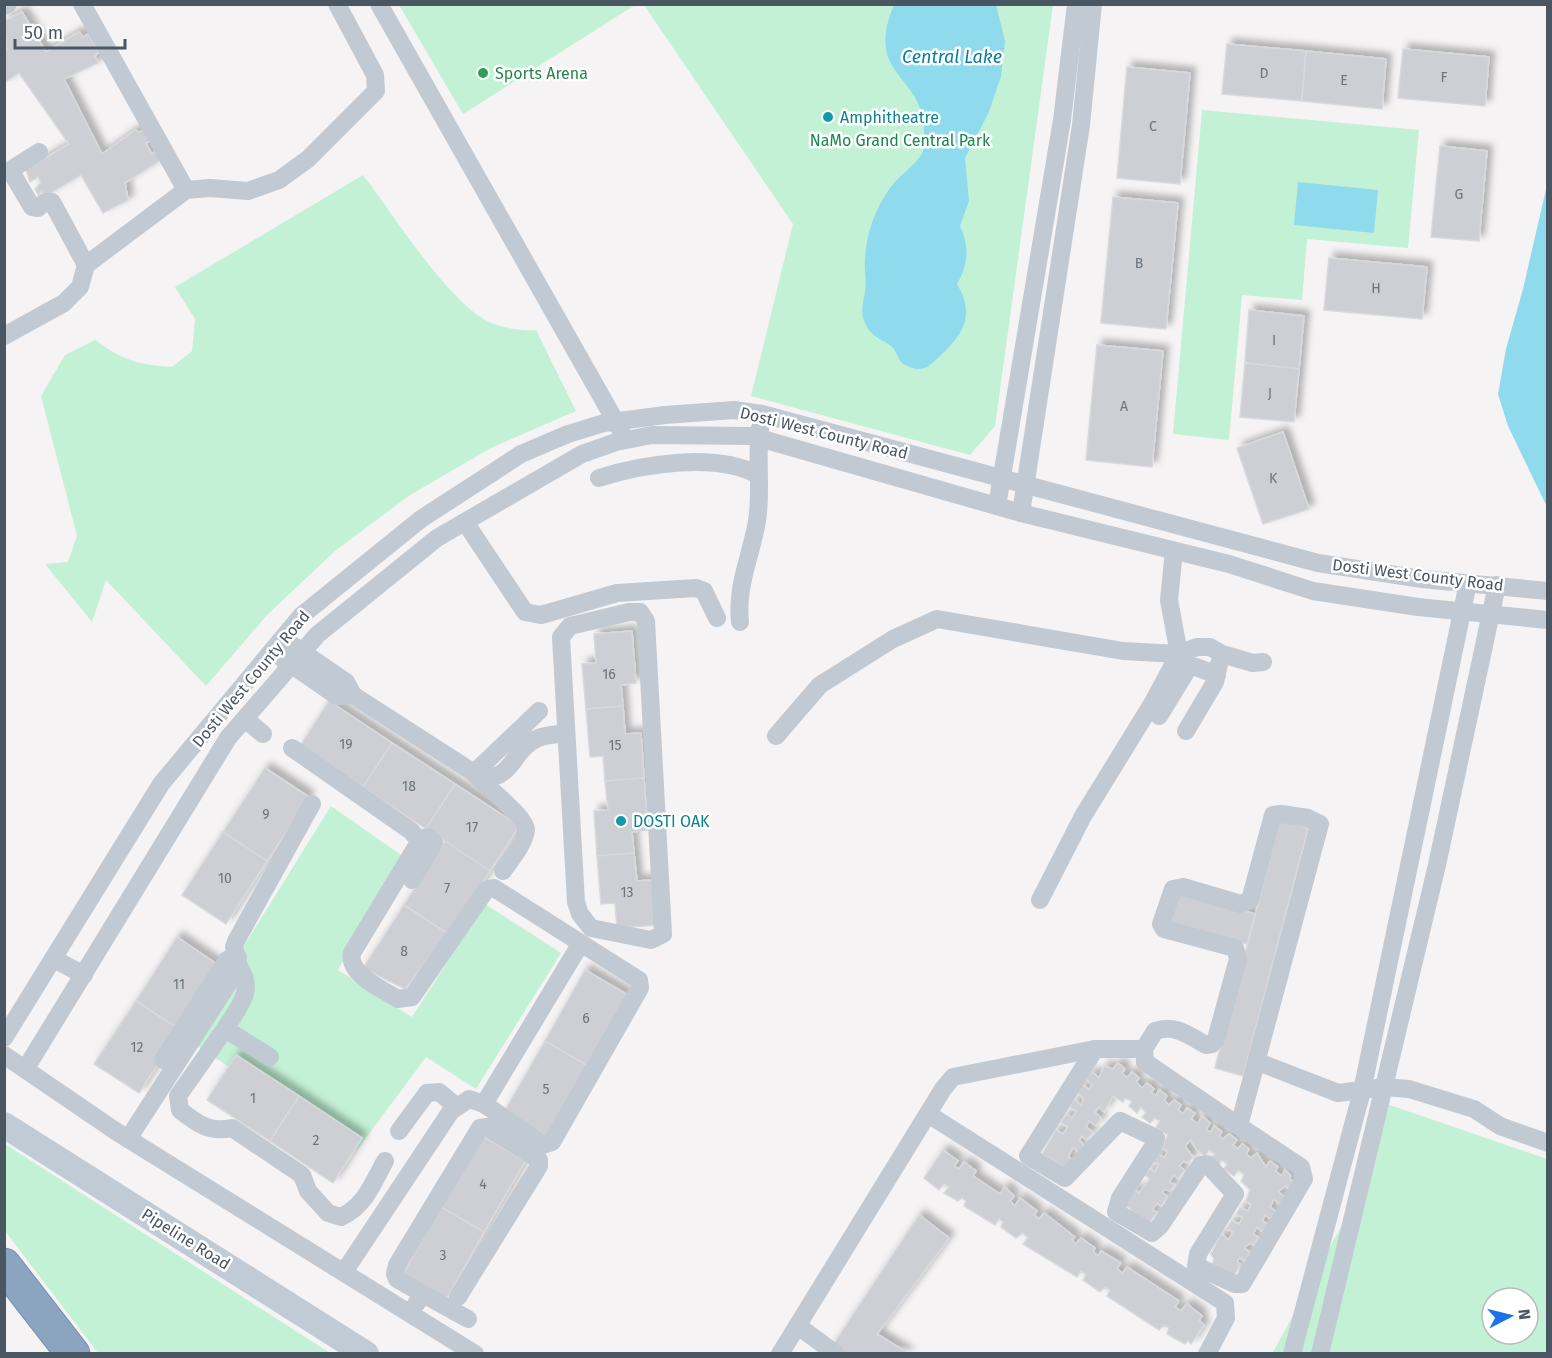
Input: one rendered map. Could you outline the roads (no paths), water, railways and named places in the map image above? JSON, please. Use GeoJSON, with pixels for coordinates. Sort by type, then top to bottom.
{"type":"FeatureCollection","features":[{"type":"Feature","properties":{"kind":"highway"},"geometry":{"type":"LineString","coordinates":[[4,1265],[73,1353]]}},
{"type":"Feature","properties":{"kind":"street"},"geometry":{"type":"LineString","coordinates":[[82,4],[186,190]]}},
{"type":"Feature","properties":{"kind":"street"},"geometry":{"type":"LineString","coordinates":[[4,336],[64,303],[80,287],[86,265],[186,190],[210,188],[248,191],[279,180],[308,159],[376,91],[375,75],[337,4]]}},
{"type":"Feature","properties":{"kind":"street"},"geometry":{"type":"LineString","coordinates":[[379,4],[615,423],[628,439]]}},
{"type":"Feature","properties":{"kind":"street"},"geometry":{"type":"LineString","coordinates":[[997,507],[1062,120],[1076,4]]}},
{"type":"Feature","properties":{"kind":"street"},"geometry":{"type":"LineString","coordinates":[[1021,513],[1081,125],[1093,4]]}},
{"type":"Feature","properties":{"kind":"street"},"geometry":{"type":"LineString","coordinates":[[1062,120],[1081,125]]}},
{"type":"Feature","properties":{"kind":"street"},"geometry":{"type":"LineString","coordinates":[[39,152],[12,169],[13,175],[32,207],[38,208],[45,202],[52,202],[86,265]]}},
{"type":"Feature","properties":{"kind":"street","name":"Dosti West County Road"},"geometry":{"type":"LineString","coordinates":[[4,1038],[161,784],[301,616],[421,519],[521,454],[568,434],[604,423],[665,415],[734,410],[762,414],[1001,480],[1233,538],[1318,563],[1422,579],[1548,591]]}},
{"type":"Feature","properties":{"kind":"street"},"geometry":{"type":"LineString","coordinates":[[740,622],[738,604],[757,521],[759,438],[762,414]]}},
{"type":"Feature","properties":{"kind":"street","name":"Dosti West County Road"},"geometry":{"type":"LineString","coordinates":[[26,1068],[228,738],[317,635],[437,538],[582,454],[628,439],[651,435],[759,438],[997,507],[1229,564],[1313,591],[1418,607],[1548,620]]}},
{"type":"Feature","properties":{"kind":"street"},"geometry":{"type":"LineString","coordinates":[[599,478],[644,466],[707,462],[749,470],[758,475]]}},
{"type":"Feature","properties":{"kind":"street"},"geometry":{"type":"LineString","coordinates":[[465,522],[525,612],[541,615],[617,593],[696,588],[704,591],[717,618]]}},
{"type":"Feature","properties":{"kind":"street"},"geometry":{"type":"LineString","coordinates":[[1229,564],[1233,538]]}},
{"type":"Feature","properties":{"kind":"street"},"geometry":{"type":"LineString","coordinates":[[1040,900],[1083,816],[1152,704],[1179,654],[1169,600],[1174,551]]}},
{"type":"Feature","properties":{"kind":"street"},"geometry":{"type":"LineString","coordinates":[[1292,1353],[1362,1091],[1468,583]]}},
{"type":"Feature","properties":{"kind":"street"},"geometry":{"type":"LineString","coordinates":[[1320,1353],[1437,865],[1497,585]]}},
{"type":"Feature","properties":{"kind":"street"},"geometry":{"type":"LineString","coordinates":[[629,612],[640,612],[646,621],[663,934],[651,940],[591,928],[580,914],[576,902],[564,733],[561,637],[570,626],[629,612]]}},
{"type":"Feature","properties":{"kind":"street"},"geometry":{"type":"LineString","coordinates":[[776,736],[820,685],[893,639],[937,619],[1123,651],[1179,654],[1197,647],[1210,647],[1222,654],[1253,663],[1263,662]]}},
{"type":"Feature","properties":{"kind":"street"},"geometry":{"type":"LineString","coordinates":[[278,645],[296,658],[337,696],[353,695],[474,773],[484,777],[503,773],[535,739],[564,733]]}},
{"type":"Feature","properties":{"kind":"street"},"geometry":{"type":"LineString","coordinates":[[1186,731],[1217,675],[1222,654]]}},
{"type":"Feature","properties":{"kind":"street"},"geometry":{"type":"LineString","coordinates":[[1159,716],[1189,668],[1196,667],[1217,675]]}},
{"type":"Feature","properties":{"kind":"street"},"geometry":{"type":"LineString","coordinates":[[474,773],[539,711]]}},
{"type":"Feature","properties":{"kind":"street"},"geometry":{"type":"LineString","coordinates":[[245,719],[263,734]]}},
{"type":"Feature","properties":{"kind":"street"},"geometry":{"type":"LineString","coordinates":[[292,748],[411,831],[418,839],[418,844],[352,953],[353,965],[368,981],[398,999],[412,997],[486,890],[494,888],[639,980],[640,988],[552,1142],[543,1145],[484,1104],[469,1099],[451,1111],[344,1272]]}},
{"type":"Feature","properties":{"kind":"street"},"geometry":{"type":"LineString","coordinates":[[474,773],[485,787],[523,818],[526,829],[523,842],[503,871]]}},
{"type":"Feature","properties":{"kind":"street"},"geometry":{"type":"LineString","coordinates":[[312,804],[236,941],[234,947],[247,978],[248,990],[225,1029],[178,1096],[180,1110],[203,1127],[218,1131],[232,1128],[302,1175],[308,1191],[328,1213],[342,1217],[354,1211],[362,1203],[385,1161]]}},
{"type":"Feature","properties":{"kind":"street"},"geometry":{"type":"LineString","coordinates":[[1095,1049],[1028,1156],[1065,1178],[1120,1121],[1155,1138],[1154,1144],[1120,1198],[1116,1212],[1152,1233],[1160,1226],[1200,1165],[1207,1164],[1235,1194],[1198,1254],[1196,1266],[1235,1284],[1242,1284],[1304,1179],[1300,1167],[1239,1126],[1145,1062],[1144,1049],[1155,1031],[1171,1027],[1206,1045],[1212,1044],[1216,1039],[1238,959],[1235,948],[1164,929],[1161,924],[1170,891],[1183,887],[1241,904],[1245,903],[1253,894],[1273,815],[1308,818],[1320,824],[1239,1126]]}},
{"type":"Feature","properties":{"kind":"street"},"geometry":{"type":"LineString","coordinates":[[412,880],[434,843],[428,837],[418,839]]}},
{"type":"Feature","properties":{"kind":"street"},"geometry":{"type":"LineString","coordinates":[[1411,858],[1437,865]]}},
{"type":"Feature","properties":{"kind":"street"},"geometry":{"type":"LineString","coordinates":[[484,1104],[581,943]]}},
{"type":"Feature","properties":{"kind":"street"},"geometry":{"type":"LineString","coordinates":[[54,959],[84,975]]}},
{"type":"Feature","properties":{"kind":"street"},"geometry":{"type":"LineString","coordinates":[[122,1135],[228,960],[239,962]]}},
{"type":"Feature","properties":{"kind":"street"},"geometry":{"type":"LineString","coordinates":[[225,1029],[270,1057]]}},
{"type":"Feature","properties":{"kind":"street"},"geometry":{"type":"LineString","coordinates":[[780,1353],[943,1089],[953,1077],[1095,1049],[1144,1049]]}},
{"type":"Feature","properties":{"kind":"street"},"geometry":{"type":"LineString","coordinates":[[4,1055],[122,1135],[475,1353]]}},
{"type":"Feature","properties":{"kind":"street"},"geometry":{"type":"LineString","coordinates":[[1258,1062],[1338,1094],[1385,1088],[1409,1089],[1474,1108],[1500,1126],[1548,1143]]}},
{"type":"Feature","properties":{"kind":"street"},"geometry":{"type":"LineString","coordinates":[[399,1131],[427,1093],[439,1092],[457,1107]]}},
{"type":"Feature","properties":{"kind":"street"},"geometry":{"type":"LineString","coordinates":[[928,1114],[1225,1303],[1226,1318],[1207,1353]]}},
{"type":"Feature","properties":{"kind":"street","name":"Pipeline Road"},"geometry":{"type":"LineString","coordinates":[[4,1125],[366,1353]]}},
{"type":"Feature","properties":{"kind":"street"},"geometry":{"type":"LineString","coordinates":[[458,1297],[539,1166],[539,1160],[487,1127],[480,1128],[397,1264],[394,1274],[397,1279],[468,1319]]}},
{"type":"Feature","properties":{"kind":"street"},"geometry":{"type":"LineString","coordinates":[[410,1313],[423,1294]]}},
{"type":"Feature","properties":{"kind":"street"},"geometry":{"type":"LineString","coordinates":[[798,1326],[836,1353]]}},
{"type":"Feature","properties":{"kind":"water","name":"Central Lake"},"geometry":{"type":"Polygon","coordinates":[[[894,5],[996,5],[1005,41],[1001,76],[989,112],[965,158],[969,201],[960,226],[965,241],[966,256],[964,270],[957,284],[965,304],[965,321],[951,345],[930,365],[921,369],[903,364],[893,348],[870,331],[863,319],[862,311],[866,288],[867,241],[872,222],[890,188],[919,158],[924,147],[922,113],[907,85],[890,62],[886,47],[886,29],[894,5]]]}},
{"type":"Feature","properties":{"kind":"water"},"geometry":{"type":"Polygon","coordinates":[[[1298,182],[1378,190],[1374,233],[1294,225],[1298,182]]]}},
{"type":"Feature","properties":{"kind":"water"},"geometry":{"type":"Polygon","coordinates":[[[1547,185],[1547,507],[1508,426],[1498,394],[1506,349],[1523,289],[1547,185]]]}},
{"type":"Feature","properties":{"kind":"place","name":"Sports Arena"},"geometry":{"type":"Point","coordinates":[483,73]}},
{"type":"Feature","properties":{"kind":"place","name":"Amphitheatre"},"geometry":{"type":"Point","coordinates":[828,117]}},
{"type":"Feature","properties":{"kind":"place","name":"DOSTI OAK"},"geometry":{"type":"Point","coordinates":[621,821]}},
{"type":"Feature","properties":{"kind":"park label","name":"NaMo Grand Central Park"},"geometry":{"type":"Point","coordinates":[900,140]}}]}
